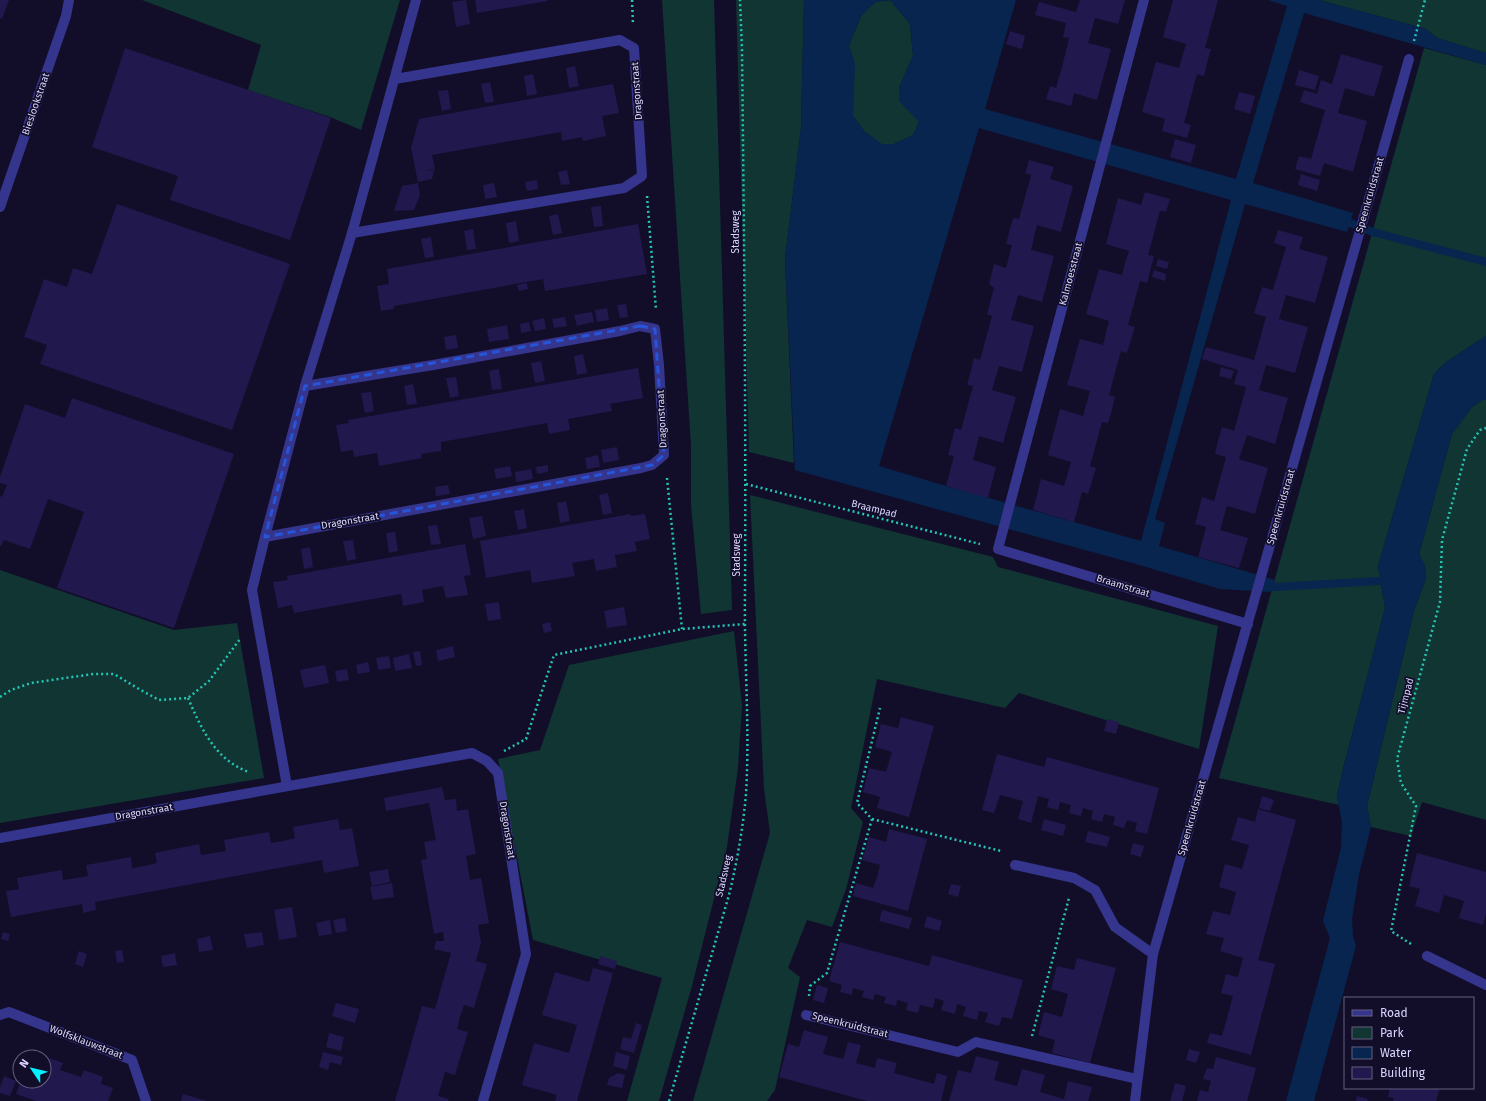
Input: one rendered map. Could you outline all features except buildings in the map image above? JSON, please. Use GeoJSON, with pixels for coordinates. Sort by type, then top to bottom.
{"type":"FeatureCollection","features":[{"type":"Feature","properties":{"kind":"street","name":"Bieslookstraat"},"geometry":{"type":"LineString","coordinates":[[0,207],[66,16],[69,0]]}},
{"type":"Feature","properties":{"kind":"street"},"geometry":{"type":"LineString","coordinates":[[287,786],[252,590],[305,386],[352,233],[416,0]]}},
{"type":"Feature","properties":{"kind":"street","name":"Kalmoesstraat"},"geometry":{"type":"LineString","coordinates":[[998,549],[1144,0]]}},
{"type":"Feature","properties":{"kind":"street","name":"Dragonstraat"},"geometry":{"type":"LineString","coordinates":[[395,79],[620,40],[634,48],[642,176]]}},
{"type":"Feature","properties":{"kind":"street","name":"Speenkruidstraat"},"geometry":{"type":"LineString","coordinates":[[1135,1101],[1153,954],[1409,58]]}},
{"type":"Feature","properties":{"kind":"street"},"geometry":{"type":"LineString","coordinates":[[352,233],[624,188],[642,176]]}},
{"type":"Feature","properties":{"kind":"street"},"geometry":{"type":"LineString","coordinates":[[305,386],[441,364],[640,326],[655,329]]}},
{"type":"Feature","properties":{"kind":"street","name":"Dragonstraat"},"geometry":{"type":"LineString","coordinates":[[265,537],[652,465],[664,455],[659,365],[655,329]]}},
{"type":"Feature","properties":{"kind":"street","name":"Braamstraat"},"geometry":{"type":"LineString","coordinates":[[998,549],[1248,624]]}},
{"type":"Feature","properties":{"kind":"street","name":"Dragonstraat"},"geometry":{"type":"LineString","coordinates":[[0,838],[472,753],[487,761],[498,773],[526,954],[483,1101]]}},
{"type":"Feature","properties":{"kind":"street"},"geometry":{"type":"LineString","coordinates":[[1015,865],[1074,878],[1095,890],[1114,927],[1153,954]]}},
{"type":"Feature","properties":{"kind":"street"},"geometry":{"type":"LineString","coordinates":[[1428,956],[1486,985]]}},
{"type":"Feature","properties":{"kind":"street","name":"Wolfsklauwstraat"},"geometry":{"type":"LineString","coordinates":[[0,1014],[9,1012],[132,1060],[146,1101]]}},
{"type":"Feature","properties":{"kind":"street","name":"Speenkruidstraat"},"geometry":{"type":"LineString","coordinates":[[806,1015],[958,1052],[976,1042],[1138,1079]]}},
{"type":"Feature","properties":{"kind":"path","name":"Stadsweg"},"geometry":{"type":"LineString","coordinates":[[670,1101],[729,895],[737,862],[746,796],[746,484],[740,0]]}},
{"type":"Feature","properties":{"kind":"path"},"geometry":{"type":"LineString","coordinates":[[1409,58],[1425,0]]}},
{"type":"Feature","properties":{"kind":"path"},"geometry":{"type":"LineString","coordinates":[[642,176],[647,192],[657,305],[655,329]]}},
{"type":"Feature","properties":{"kind":"path","name":"Tijmpad"},"geometry":{"type":"LineString","coordinates":[[1428,956],[1392,931],[1416,806],[1401,783],[1397,759],[1440,602],[1442,540],[1467,449],[1480,430],[1486,428]]}},
{"type":"Feature","properties":{"kind":"path"},"geometry":{"type":"LineString","coordinates":[[664,455],[682,629]]}},
{"type":"Feature","properties":{"kind":"path","name":"Braampad"},"geometry":{"type":"LineString","coordinates":[[746,484],[998,549]]}},
{"type":"Feature","properties":{"kind":"path"},"geometry":{"type":"LineString","coordinates":[[0,697],[11,690],[32,683],[100,674],[114,674],[159,700],[188,698],[209,680],[257,616]]}},
{"type":"Feature","properties":{"kind":"path"},"geometry":{"type":"LineString","coordinates":[[487,761],[526,739],[554,655],[682,629],[745,624]]}},
{"type":"Feature","properties":{"kind":"path"},"geometry":{"type":"LineString","coordinates":[[188,698],[201,728],[219,753],[241,769],[254,774]]}},
{"type":"Feature","properties":{"kind":"path"},"geometry":{"type":"LineString","coordinates":[[880,708],[857,803],[872,819],[1000,850],[1015,865]]}},
{"type":"Feature","properties":{"kind":"path","name":"Speenkruidstraat"},"geometry":{"type":"LineString","coordinates":[[806,1015],[810,986],[827,973],[872,819]]}},
{"type":"Feature","properties":{"kind":"path"},"geometry":{"type":"LineString","coordinates":[[1027,1054],[1074,878]]}},
{"type":"Feature","properties":{"kind":"highlighted area"},"geometry":{"type":"Polygon","coordinates":[[[640,326],[655,329],[664,455],[652,465],[265,537],[305,386],[640,326]]]}},
{"type":"Feature","properties":{"kind":"green space"},"geometry":{"type":"Polygon","coordinates":[[[142,0],[400,0],[361,130],[330,117],[248,90],[261,45],[142,0]]]}},
{"type":"Feature","properties":{"kind":"green space"},"geometry":{"type":"Polygon","coordinates":[[[662,0],[714,0],[732,610],[701,614],[691,505],[691,446],[662,0]]]}},
{"type":"Feature","properties":{"kind":"green space"},"geometry":{"type":"Polygon","coordinates":[[[736,0],[804,0],[801,128],[785,259],[794,463],[749,452],[736,0]]]}},
{"type":"Feature","properties":{"kind":"green space"},"geometry":{"type":"Polygon","coordinates":[[[890,0],[910,24],[913,56],[899,88],[919,122],[913,135],[894,144],[881,144],[864,131],[853,116],[849,45],[861,16],[875,2],[890,0]]]}},
{"type":"Feature","properties":{"kind":"green space"},"geometry":{"type":"Polygon","coordinates":[[[1319,0],[1486,0],[1486,53],[1437,38],[1426,29],[1319,0]]]}},
{"type":"Feature","properties":{"kind":"green space"},"geometry":{"type":"Polygon","coordinates":[[[1424,48],[1486,65],[1486,336],[1446,362],[1434,374],[1378,566],[1385,608],[1343,769],[1337,797],[1339,805],[1219,778],[1424,48]]]}},
{"type":"Feature","properties":{"kind":"green space"},"geometry":{"type":"Polygon","coordinates":[[[1482,400],[1486,400],[1486,820],[1422,802],[1411,836],[1371,827],[1367,806],[1414,611],[1426,578],[1425,566],[1419,554],[1452,434],[1472,407],[1482,400]]]}},
{"type":"Feature","properties":{"kind":"green space"},"geometry":{"type":"Polygon","coordinates":[[[750,495],[993,557],[998,567],[1218,626],[1199,749],[1019,693],[1005,708],[877,679],[851,808],[863,822],[846,889],[832,927],[807,920],[788,968],[800,977],[775,1090],[767,1101],[693,1101],[770,833],[764,789],[750,495]]]}},
{"type":"Feature","properties":{"kind":"green space"},"geometry":{"type":"Polygon","coordinates":[[[0,570],[174,630],[237,623],[264,778],[0,823],[0,570]]]}},
{"type":"Feature","properties":{"kind":"green space"},"geometry":{"type":"Polygon","coordinates":[[[734,631],[742,705],[738,768],[727,847],[692,986],[659,1101],[627,1101],[662,978],[533,940],[498,759],[540,750],[569,665],[734,631]]]}},
{"type":"Feature","properties":{"kind":"water"},"geometry":{"type":"Polygon","coordinates":[[[804,0],[890,0],[1016,0],[985,109],[1236,179],[1287,6],[1268,0],[1319,0],[1426,29],[1437,38],[1486,53],[1486,65],[1304,13],[1253,183],[1353,213],[1347,232],[1245,204],[1155,519],[1165,523],[1159,546],[1275,580],[1272,592],[1220,589],[1136,564],[795,470],[785,259],[801,128],[804,0]],[[890,0],[875,2],[861,16],[849,45],[855,64],[853,116],[864,131],[882,144],[894,144],[913,135],[919,122],[899,101],[899,88],[913,56],[910,24],[890,0]],[[979,128],[879,466],[1141,541],[1231,200],[979,128]]]}},
{"type":"Feature","properties":{"kind":"water"},"geometry":{"type":"Polygon","coordinates":[[[1486,336],[1486,400],[1482,400],[1472,407],[1452,434],[1419,554],[1425,566],[1426,578],[1414,611],[1367,806],[1371,827],[1359,874],[1352,919],[1353,936],[1356,946],[1314,1101],[1286,1101],[1330,938],[1323,921],[1341,848],[1342,822],[1337,797],[1385,608],[1378,566],[1434,374],[1446,362],[1486,336]]]}},
{"type":"Feature","properties":{"kind":"waterway"},"geometry":{"type":"LineString","coordinates":[[1350,223],[1373,232],[1486,262]]}},
{"type":"Feature","properties":{"kind":"waterway"},"geometry":{"type":"LineString","coordinates":[[1273,587],[1380,581]]}}]}
